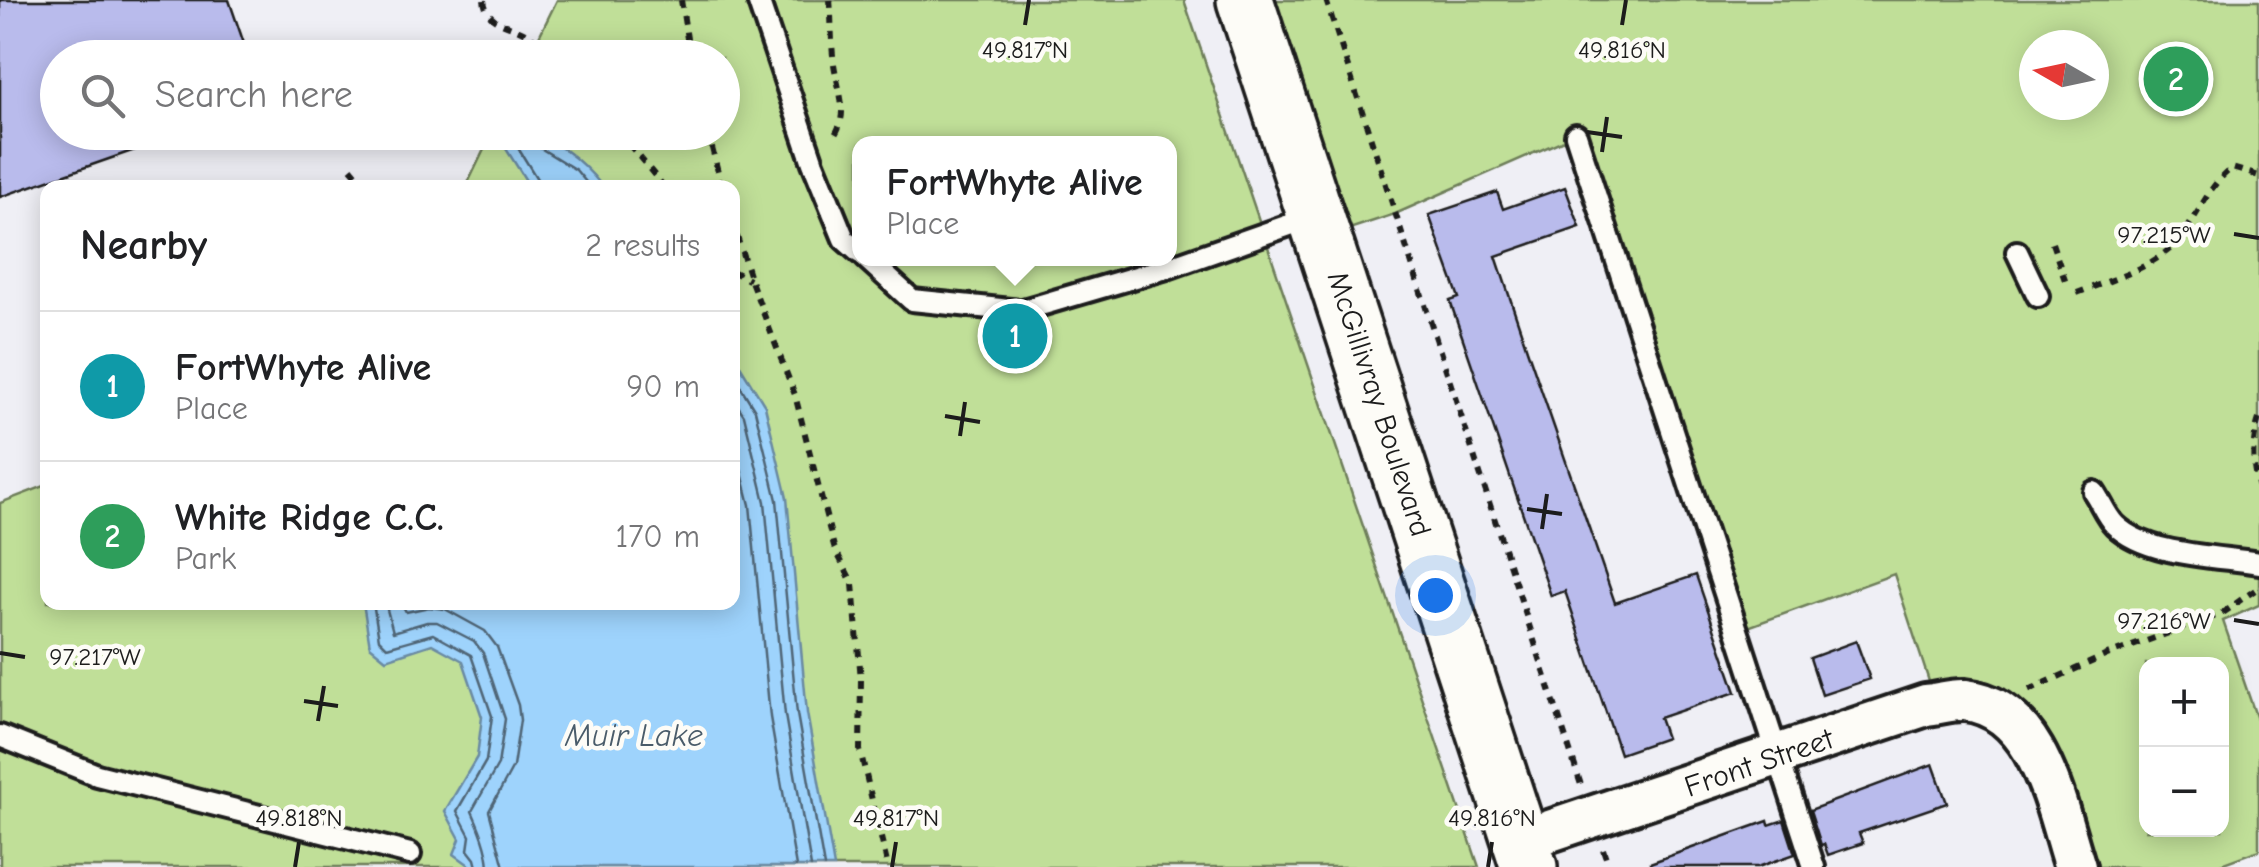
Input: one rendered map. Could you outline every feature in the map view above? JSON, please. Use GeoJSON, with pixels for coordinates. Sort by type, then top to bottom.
{"type":"FeatureCollection","features":[{"type":"Feature","properties":{"kind":"main road","name":"McGillivray Boulevard"},"geometry":{"type":"LineString","coordinates":[[1245,0],[1525,854]]}},
{"type":"Feature","properties":{"kind":"street","name":"Front Street"},"geometry":{"type":"LineString","coordinates":[[1525,854],[1592,819],[1926,705],[2013,700]]}},
{"type":"Feature","properties":{"kind":"street"},"geometry":{"type":"LineString","coordinates":[[2013,700],[2043,771],[2074,867]]}},
{"type":"Feature","properties":{"kind":"lane"},"geometry":{"type":"LineString","coordinates":[[758,0],[813,163],[844,239],[852,246]]}},
{"type":"Feature","properties":{"kind":"lane"},"geometry":{"type":"LineString","coordinates":[[1576,135],[1814,867]]}},
{"type":"Feature","properties":{"kind":"lane"},"geometry":{"type":"LineString","coordinates":[[1177,265],[1317,215]]}},
{"type":"Feature","properties":{"kind":"lane"},"geometry":{"type":"LineString","coordinates":[[2017,252],[2038,296]]}},
{"type":"Feature","properties":{"kind":"lane"},"geometry":{"type":"LineString","coordinates":[[875,266],[912,300],[1020,311],[1173,266]]}},
{"type":"Feature","properties":{"kind":"lane"},"geometry":{"type":"LineString","coordinates":[[2094,492],[2112,522],[2151,546],[2259,562]]}},
{"type":"Feature","properties":{"kind":"lane"},"geometry":{"type":"LineString","coordinates":[[0,736],[97,775],[410,854]]}},
{"type":"Feature","properties":{"kind":"path"},"geometry":{"type":"LineString","coordinates":[[484,0],[485,12],[494,21],[533,40]]}},
{"type":"Feature","properties":{"kind":"path"},"geometry":{"type":"LineString","coordinates":[[681,0],[687,40]]}},
{"type":"Feature","properties":{"kind":"path"},"geometry":{"type":"LineString","coordinates":[[813,163],[839,130],[844,106],[834,65],[830,0]]}},
{"type":"Feature","properties":{"kind":"path"},"geometry":{"type":"LineString","coordinates":[[1326,0],[1609,867]]}},
{"type":"Feature","properties":{"kind":"path"},"geometry":{"type":"LineString","coordinates":[[634,150],[658,180]]}},
{"type":"Feature","properties":{"kind":"path"},"geometry":{"type":"LineString","coordinates":[[712,150],[720,180]]}},
{"type":"Feature","properties":{"kind":"path"},"geometry":{"type":"LineString","coordinates":[[351,168],[361,180]]}},
{"type":"Feature","properties":{"kind":"path"},"geometry":{"type":"LineString","coordinates":[[2078,293],[2157,259],[2176,242],[2217,178],[2232,168],[2259,176]]}},
{"type":"Feature","properties":{"kind":"path"},"geometry":{"type":"LineString","coordinates":[[2052,242],[2068,288]]}},
{"type":"Feature","properties":{"kind":"path"},"geometry":{"type":"LineString","coordinates":[[740,248],[795,395],[834,547],[853,584],[861,680],[860,750],[888,867]]}},
{"type":"Feature","properties":{"kind":"path"},"geometry":{"type":"LineString","coordinates":[[740,275],[750,281]]}},
{"type":"Feature","properties":{"kind":"path"},"geometry":{"type":"LineString","coordinates":[[2259,419],[2254,435],[2254,475],[2259,487]]}},
{"type":"Feature","properties":{"kind":"path"},"geometry":{"type":"LineString","coordinates":[[2013,700],[2107,655],[2219,615],[2259,587]]}},
{"type":"Feature","properties":{"kind":"green space"},"geometry":{"type":"Polygon","coordinates":[[[557,0],[1184,0],[1479,867],[0,867],[0,503],[40,488],[40,610],[740,610],[740,180],[469,180],[484,150],[740,150],[740,40],[537,40],[557,0]]]}},
{"type":"Feature","properties":{"kind":"green space"},"geometry":{"type":"Polygon","coordinates":[[[1245,0],[2259,0],[2259,605],[2223,621],[2259,725],[2259,850],[2213,867],[2066,867],[2005,689],[1938,709],[1894,574],[1737,631],[1575,135],[1395,214],[1325,237],[1245,0]]]}},
{"type":"Feature","properties":{"kind":"water"},"geometry":{"type":"Polygon","coordinates":[[[507,150],[564,150],[597,180],[526,180],[507,150]]]}},
{"type":"Feature","properties":{"kind":"water","name":"Muir Lake"},"geometry":{"type":"Polygon","coordinates":[[[740,365],[765,406],[787,498],[807,713],[834,867],[472,867],[454,854],[460,839],[445,811],[477,757],[482,717],[463,661],[432,644],[386,659],[370,646],[364,610],[740,610],[740,365]]]}},
{"type":"Feature","properties":{"kind":"building"},"geometry":{"type":"Polygon","coordinates":[[[0,0],[229,0],[243,40],[40,40],[40,150],[135,150],[0,197],[0,0]]]}},
{"type":"Feature","properties":{"kind":"building"},"geometry":{"type":"Polygon","coordinates":[[[1565,187],[1580,227],[1496,256],[1527,349],[1615,603],[1696,575],[1736,692],[1659,718],[1666,738],[1620,754],[1565,591],[1551,596],[1450,301],[1459,298],[1429,215],[1497,192],[1503,209],[1565,187]]]}},
{"type":"Feature","properties":{"kind":"building"},"geometry":{"type":"Polygon","coordinates":[[[1856,641],[1870,679],[1822,695],[1810,658],[1856,641]]]}},
{"type":"Feature","properties":{"kind":"building"},"geometry":{"type":"Polygon","coordinates":[[[1933,764],[1947,803],[1859,833],[1863,843],[1828,855],[1810,810],[1933,764]]]}},
{"type":"Feature","properties":{"kind":"building"},"geometry":{"type":"Polygon","coordinates":[[[1784,820],[1795,854],[1758,867],[1650,867],[1650,863],[1768,821],[1769,825],[1784,820]]]}},
{"type":"Feature","properties":{"kind":"place","name":"White Ridge C.C."},"geometry":{"type":"Point","coordinates":[2176,79]}},
{"type":"Feature","properties":{"kind":"place","name":"FortWhyte Alive"},"geometry":{"type":"Point","coordinates":[1015,336]}}]}
